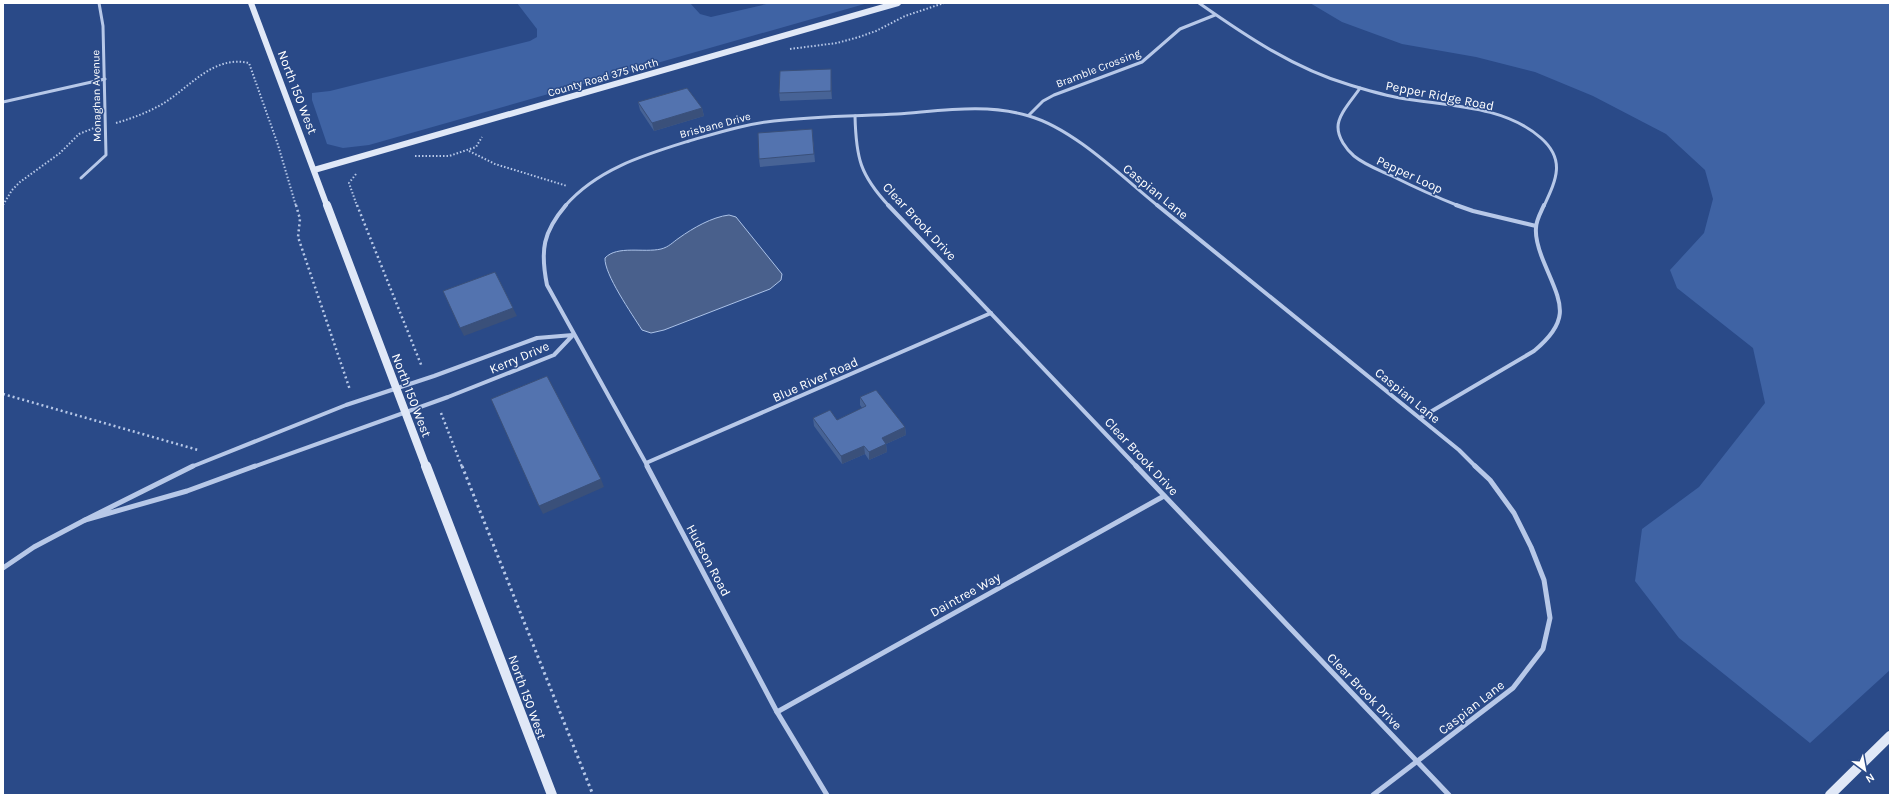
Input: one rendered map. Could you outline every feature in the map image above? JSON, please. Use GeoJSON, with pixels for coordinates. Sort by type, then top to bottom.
{"type":"FeatureCollection","features":[{"type":"Feature","properties":{"kind":"street","name":"Monaghan Avenue"},"geometry":{"type":"LineString","coordinates":[[81,178],[106,155],[107,125],[103,26],[99,3]]}},
{"type":"Feature","properties":{"kind":"street","name":"North 150 West"},"geometry":{"type":"LineString","coordinates":[[251,3],[396,389],[552,795]]}},
{"type":"Feature","properties":{"kind":"street","name":"County Road 375 North"},"geometry":{"type":"LineString","coordinates":[[314,170],[898,3]]}},
{"type":"Feature","properties":{"kind":"street","name":"Pepper Ridge Road"},"geometry":{"type":"LineString","coordinates":[[1199,3],[1247,35],[1307,67],[1360,88],[1399,97],[1484,112],[1518,124],[1534,133],[1555,154],[1558,165],[1556,176],[1536,226],[1536,239],[1540,254],[1560,305],[1561,315],[1559,324],[1554,334],[1534,351],[1420,418]]}},
{"type":"Feature","properties":{"kind":"street","name":"Bramble Crossing"},"geometry":{"type":"LineString","coordinates":[[1029,115],[1043,101],[1054,95],[1142,62],[1152,55],[1179,29],[1199,20],[1216,15]]}},
{"type":"Feature","properties":{"kind":"street"},"geometry":{"type":"LineString","coordinates":[[3,102],[105,79]]}},
{"type":"Feature","properties":{"kind":"street","name":"Pepper Loop"},"geometry":{"type":"LineString","coordinates":[[1360,88],[1339,120],[1338,128],[1340,137],[1345,146],[1354,156],[1368,165],[1450,204],[1536,226]]}},
{"type":"Feature","properties":{"kind":"street","name":"Brisbane Drive"},"geometry":{"type":"LineString","coordinates":[[573,335],[547,285],[542,260],[544,242],[552,223],[565,205],[580,190],[607,171],[632,160],[729,129],[775,121],[974,109],[1002,110],[1029,115]]}},
{"type":"Feature","properties":{"kind":"street","name":"Caspian Lane"},"geometry":{"type":"LineString","coordinates":[[1029,115],[1055,125],[1078,141],[1459,450],[1490,480],[1514,514],[1532,547],[1544,580],[1550,618],[1543,649],[1513,688],[1417,762]]}},
{"type":"Feature","properties":{"kind":"street","name":"Clear Brook Drive"},"geometry":{"type":"LineString","coordinates":[[855,116],[856,154],[867,180],[1164,496],[1449,795]]}},
{"type":"Feature","properties":{"kind":"street","name":"Blue River Road"},"geometry":{"type":"LineString","coordinates":[[646,463],[991,312]]}},
{"type":"Feature","properties":{"kind":"street","name":"Kerry Drive"},"geometry":{"type":"LineString","coordinates":[[85,520],[199,463],[339,408],[537,338],[573,335]]}},
{"type":"Feature","properties":{"kind":"street","name":"Kerry Drive"},"geometry":{"type":"LineString","coordinates":[[85,520],[187,491],[405,412],[554,355],[573,335]]}},
{"type":"Feature","properties":{"kind":"street","name":"Hudson Road"},"geometry":{"type":"LineString","coordinates":[[573,335],[646,463],[777,712],[827,795]]}},
{"type":"Feature","properties":{"kind":"street","name":"Daintree Way"},"geometry":{"type":"LineString","coordinates":[[777,712],[1164,496]]}},
{"type":"Feature","properties":{"kind":"street"},"geometry":{"type":"LineString","coordinates":[[3,568],[34,547],[85,520]]}},
{"type":"Feature","properties":{"kind":"street"},"geometry":{"type":"LineString","coordinates":[[1830,795],[1890,736]]}},
{"type":"Feature","properties":{"kind":"street"},"geometry":{"type":"LineString","coordinates":[[1373,795],[1417,762]]}},
{"type":"Feature","properties":{"kind":"path"},"geometry":{"type":"LineString","coordinates":[[3,205],[12,190],[20,182],[60,153],[76,136],[82,132],[148,112],[175,96],[217,66],[238,60],[249,63],[278,145],[300,219],[298,236],[352,394]]}},
{"type":"Feature","properties":{"kind":"path"},"geometry":{"type":"LineString","coordinates":[[468,151],[496,164],[580,190]]}},
{"type":"Feature","properties":{"kind":"path"},"geometry":{"type":"LineString","coordinates":[[416,369],[422,367]]}},
{"type":"Feature","properties":{"kind":"path"},"geometry":{"type":"LineString","coordinates":[[3,394],[202,451]]}},
{"type":"Feature","properties":{"kind":"shaded area"},"geometry":{"type":"Polygon","coordinates":[[[517,3],[690,3],[700,14],[711,17],[771,3],[868,3],[369,145],[343,148],[327,144],[312,100],[312,93],[330,91],[530,41],[537,37],[537,29],[517,3]]]}},
{"type":"Feature","properties":{"kind":"shaded area"},"geometry":{"type":"Polygon","coordinates":[[[1310,3],[1890,3],[1890,670],[1810,743],[1679,638],[1635,581],[1642,529],[1699,487],[1765,403],[1753,348],[1677,288],[1670,270],[1704,233],[1713,199],[1705,170],[1666,134],[1593,96],[1535,72],[1476,57],[1402,44],[1342,22],[1310,3]]]}},
{"type":"Feature","properties":{"kind":"shaded area"},"geometry":{"type":"Polygon","coordinates":[[[729,215],[736,217],[782,274],[781,280],[770,289],[664,330],[651,333],[642,330],[614,284],[609,274],[605,258],[610,254],[624,250],[654,250],[664,248],[669,246],[690,230],[716,218],[729,215]]]}},
{"type":"Feature","properties":{"kind":"building"},"geometry":{"type":"Polygon","coordinates":[[[831,69],[831,91],[779,93],[780,71],[831,69]]]}},
{"type":"Feature","properties":{"kind":"building"},"geometry":{"type":"Polygon","coordinates":[[[687,88],[702,108],[652,123],[638,102],[687,88]]]}},
{"type":"Feature","properties":{"kind":"building"},"geometry":{"type":"Polygon","coordinates":[[[812,129],[814,154],[759,159],[758,133],[812,129]]]}},
{"type":"Feature","properties":{"kind":"building"},"geometry":{"type":"Polygon","coordinates":[[[495,272],[513,308],[460,328],[443,291],[495,272]]]}},
{"type":"Feature","properties":{"kind":"building"},"geometry":{"type":"Polygon","coordinates":[[[547,376],[601,479],[539,506],[491,399],[547,376]]]}},
{"type":"Feature","properties":{"kind":"building"},"geometry":{"type":"Polygon","coordinates":[[[876,390],[905,427],[882,438],[886,444],[869,452],[864,446],[841,456],[813,418],[830,410],[837,420],[866,406],[860,397],[876,390]]]}}]}
